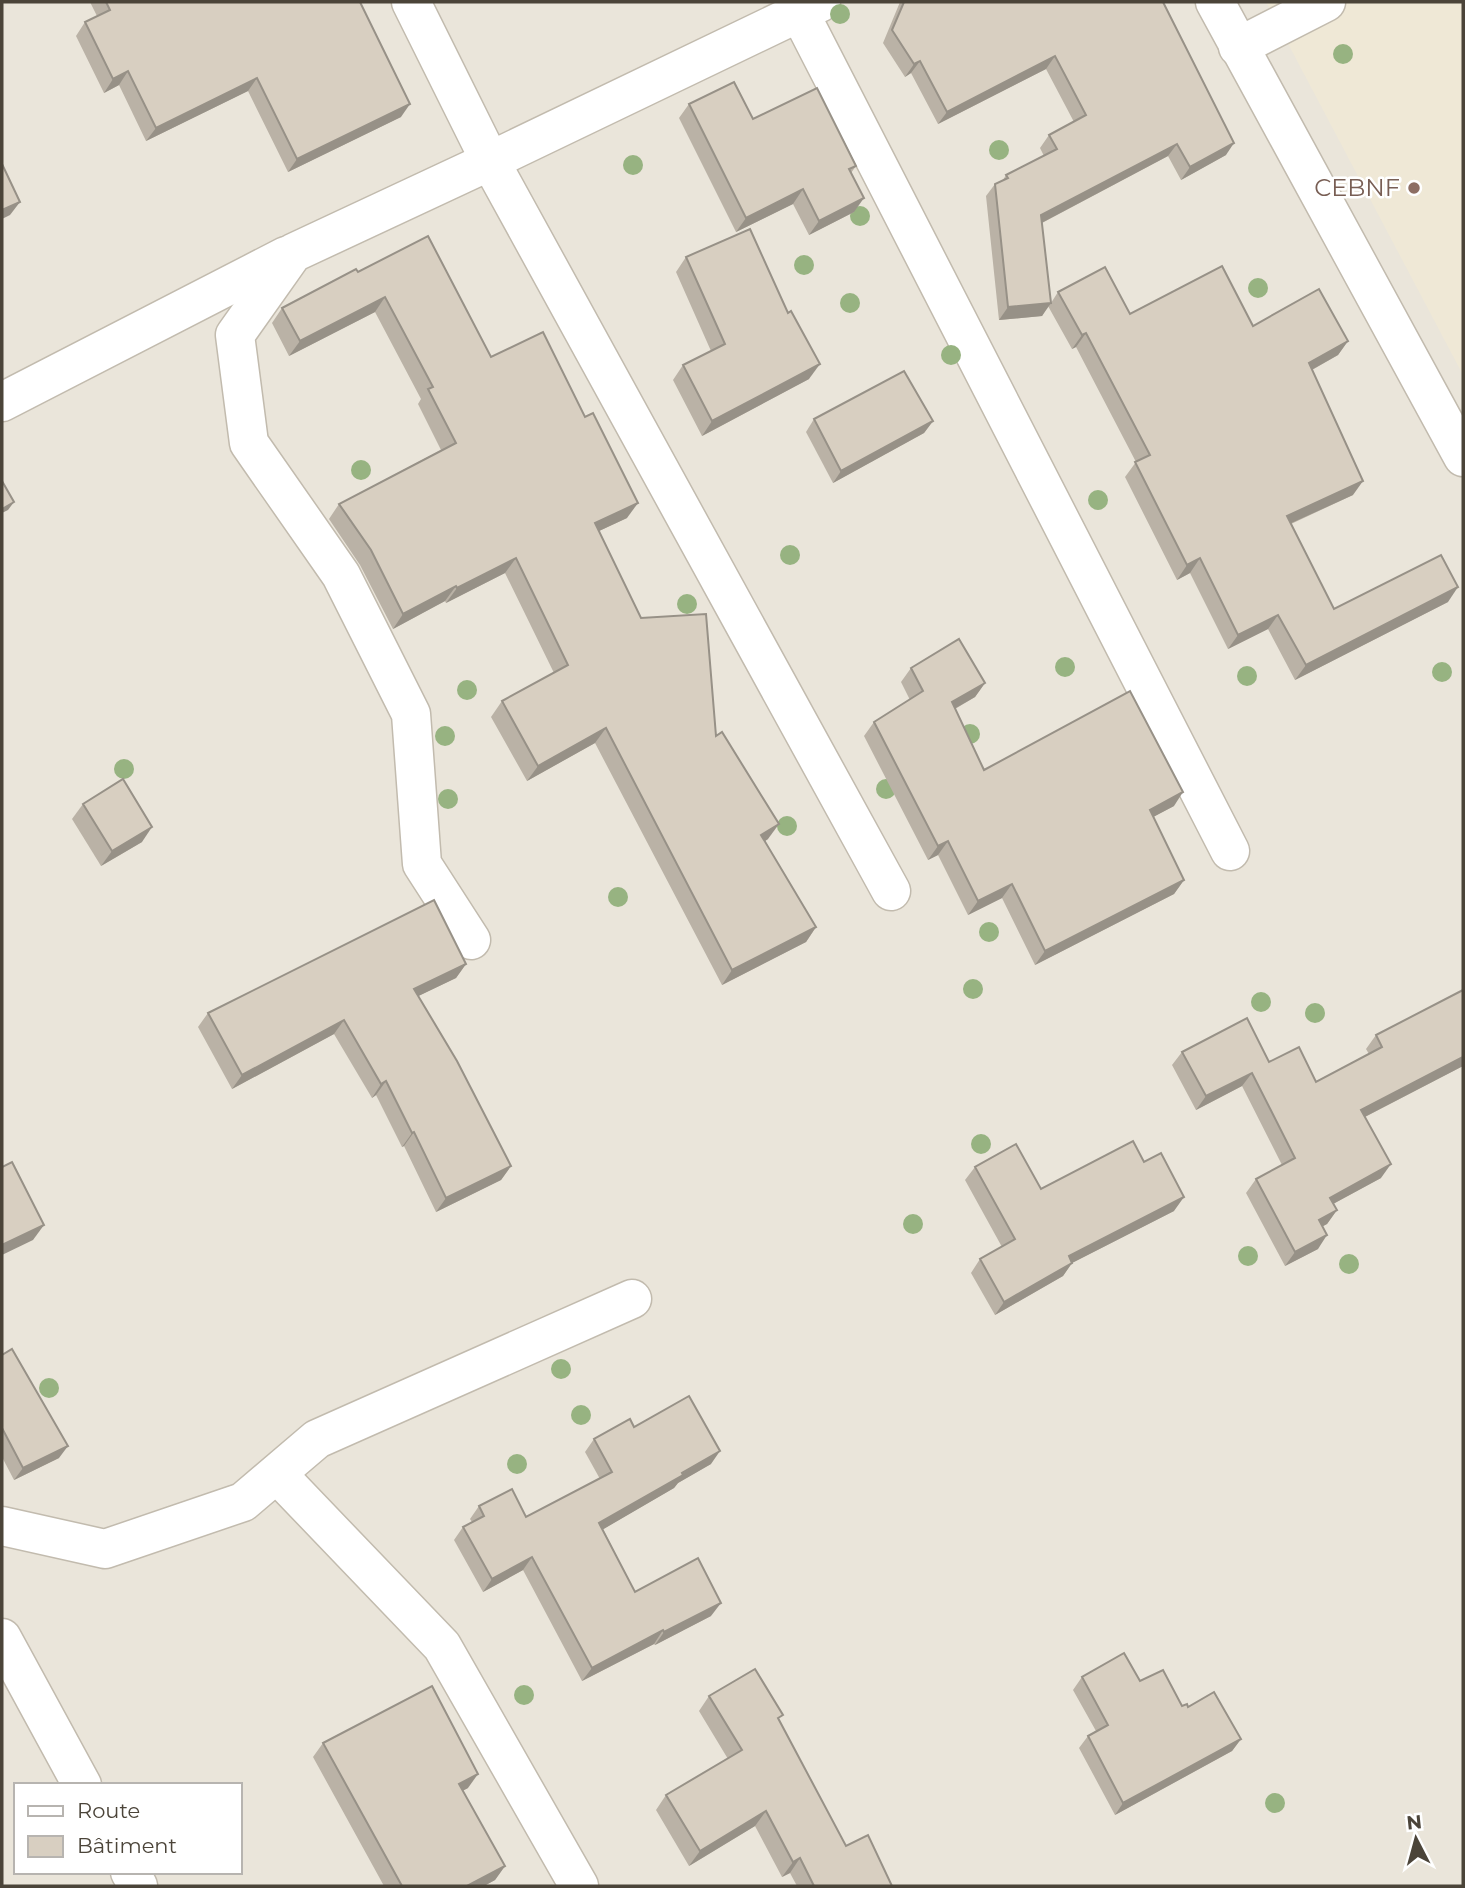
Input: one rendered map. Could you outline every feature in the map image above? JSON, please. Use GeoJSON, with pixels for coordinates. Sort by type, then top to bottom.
{"type":"FeatureCollection","features":[{"type":"Feature","properties":{"kind":"street"},"geometry":{"type":"LineString","coordinates":[[411,2],[490,161],[891,891]]}},
{"type":"Feature","properties":{"kind":"street"},"geometry":{"type":"LineString","coordinates":[[1215,2],[1463,457]]}},
{"type":"Feature","properties":{"kind":"street"},"geometry":{"type":"LineString","coordinates":[[1238,47],[1326,2]]}},
{"type":"Feature","properties":{"kind":"street"},"geometry":{"type":"LineString","coordinates":[[2,402],[293,253],[490,161],[805,5],[1230,851]]}},
{"type":"Feature","properties":{"kind":"street"},"geometry":{"type":"LineString","coordinates":[[293,253],[235,335],[249,443],[341,575],[411,714],[422,864],[471,940]]}},
{"type":"Feature","properties":{"kind":"street"},"geometry":{"type":"LineString","coordinates":[[2,1526],[105,1549],[243,1503],[317,1439],[632,1299]]}},
{"type":"Feature","properties":{"kind":"street"},"geometry":{"type":"LineString","coordinates":[[277,1474],[442,1646],[579,1886]]}},
{"type":"Feature","properties":{"kind":"street"},"geometry":{"type":"LineString","coordinates":[[2,1638],[81,1783]]}},
{"type":"Feature","properties":{"kind":"shaded area"},"geometry":{"type":"Polygon","coordinates":[[[2,2],[1463,2],[1463,1886],[2,1886],[2,2]]]}},
{"type":"Feature","properties":{"kind":"shaded area","name":"CEBNF"},"geometry":{"type":"Polygon","coordinates":[[[1266,2],[1463,2],[1463,375],[1266,2]]]}},
{"type":"Feature","properties":{"kind":"building"},"geometry":{"type":"Polygon","coordinates":[[[106,2],[360,2],[410,104],[297,159],[257,78],[156,128],[128,71],[113,79],[85,22],[110,10],[106,2]]]}},
{"type":"Feature","properties":{"kind":"building"},"geometry":{"type":"Polygon","coordinates":[[[904,2],[1163,2],[1234,143],[1190,167],[1177,144],[1041,215],[1051,303],[1008,307],[995,184],[1008,178],[1006,175],[1057,149],[1049,135],[1086,115],[1055,56],[947,112],[920,61],[914,64],[892,30],[904,2]]]}},
{"type":"Feature","properties":{"kind":"building"},"geometry":{"type":"Polygon","coordinates":[[[734,82],[753,119],[817,88],[856,166],[849,169],[864,198],[819,221],[803,189],[746,218],[689,104],[734,82]]]}},
{"type":"Feature","properties":{"kind":"building"},"geometry":{"type":"Polygon","coordinates":[[[2,164],[20,202],[2,210],[2,164]]]}},
{"type":"Feature","properties":{"kind":"building"},"geometry":{"type":"Polygon","coordinates":[[[750,229],[788,313],[791,311],[820,364],[712,421],[683,365],[725,344],[686,257],[750,229]]]}},
{"type":"Feature","properties":{"kind":"building"},"geometry":{"type":"Polygon","coordinates":[[[428,236],[491,357],[543,332],[585,417],[593,413],[638,503],[595,523],[641,618],[706,614],[716,736],[722,732],[779,824],[761,835],[816,927],[732,970],[606,728],[538,766],[502,701],[568,665],[516,558],[403,614],[371,550],[339,504],[456,443],[428,389],[433,387],[385,297],[300,341],[282,308],[356,269],[358,272],[428,236]]]}},
{"type":"Feature","properties":{"kind":"building"},"geometry":{"type":"Polygon","coordinates":[[[1222,266],[1253,326],[1319,289],[1348,341],[1309,363],[1363,481],[1287,516],[1334,609],[1441,555],[1458,587],[1306,665],[1278,615],[1238,635],[1200,558],[1187,565],[1135,462],[1150,455],[1086,333],[1082,335],[1058,292],[1105,267],[1130,314],[1222,266]]]}},
{"type":"Feature","properties":{"kind":"building"},"geometry":{"type":"Polygon","coordinates":[[[904,371],[933,421],[841,471],[814,419],[904,371]]]}},
{"type":"Feature","properties":{"kind":"building"},"geometry":{"type":"Polygon","coordinates":[[[2,481],[14,502],[2,509],[2,481]]]}},
{"type":"Feature","properties":{"kind":"building"},"geometry":{"type":"Polygon","coordinates":[[[959,639],[985,683],[952,702],[984,770],[1130,691],[1183,792],[1150,810],[1184,880],[1045,951],[1012,884],[978,901],[948,841],[938,846],[874,722],[923,691],[911,668],[959,639]]]}},
{"type":"Feature","properties":{"kind":"building"},"geometry":{"type":"Polygon","coordinates":[[[123,779],[152,827],[112,851],[83,804],[123,779]]]}},
{"type":"Feature","properties":{"kind":"building"},"geometry":{"type":"Polygon","coordinates":[[[434,900],[466,964],[414,989],[457,1061],[511,1166],[446,1198],[386,1081],[381,1084],[344,1020],[242,1075],[208,1013],[434,900]]]}},
{"type":"Feature","properties":{"kind":"building"},"geometry":{"type":"Polygon","coordinates":[[[1463,990],[1463,1057],[1361,1110],[1391,1164],[1330,1198],[1337,1210],[1319,1220],[1327,1235],[1295,1252],[1256,1179],[1295,1158],[1252,1073],[1206,1096],[1182,1052],[1247,1018],[1269,1062],[1299,1047],[1316,1082],[1382,1047],[1376,1035],[1463,990]]]}},
{"type":"Feature","properties":{"kind":"building"},"geometry":{"type":"Polygon","coordinates":[[[1133,1141],[1144,1162],[1161,1153],[1184,1197],[1069,1256],[1072,1263],[1004,1302],[980,1259],[1015,1239],[975,1167],[1016,1144],[1041,1189],[1133,1141]]]}},
{"type":"Feature","properties":{"kind":"building"},"geometry":{"type":"Polygon","coordinates":[[[12,1162],[44,1225],[2,1245],[2,1167],[12,1162]]]}},
{"type":"Feature","properties":{"kind":"building"},"geometry":{"type":"Polygon","coordinates":[[[12,1349],[68,1446],[23,1468],[2,1428],[2,1355],[12,1349]]]}},
{"type":"Feature","properties":{"kind":"building"},"geometry":{"type":"Polygon","coordinates":[[[689,1396],[720,1451],[599,1523],[635,1592],[698,1558],[721,1603],[592,1668],[532,1557],[492,1579],[463,1527],[484,1516],[479,1506],[512,1489],[526,1517],[612,1472],[594,1439],[630,1419],[634,1427],[689,1396]]]}},
{"type":"Feature","properties":{"kind":"building"},"geometry":{"type":"Polygon","coordinates":[[[1124,1653],[1140,1681],[1163,1670],[1182,1706],[1187,1704],[1188,1707],[1214,1692],[1241,1739],[1123,1803],[1088,1736],[1108,1725],[1082,1677],[1124,1653]]]}},
{"type":"Feature","properties":{"kind":"building"},"geometry":{"type":"Polygon","coordinates":[[[755,1669],[783,1715],[778,1718],[846,1846],[868,1835],[892,1886],[814,1886],[800,1858],[793,1862],[766,1811],[700,1851],[666,1795],[742,1750],[709,1696],[755,1669]]]}},
{"type":"Feature","properties":{"kind":"building"},"geometry":{"type":"Polygon","coordinates":[[[432,1686],[478,1774],[459,1784],[505,1866],[467,1886],[402,1886],[323,1743],[432,1686]]]}},
{"type":"Feature","properties":{"kind":"place","name":"CEBNF"},"geometry":{"type":"Point","coordinates":[1414,188]}}]}
